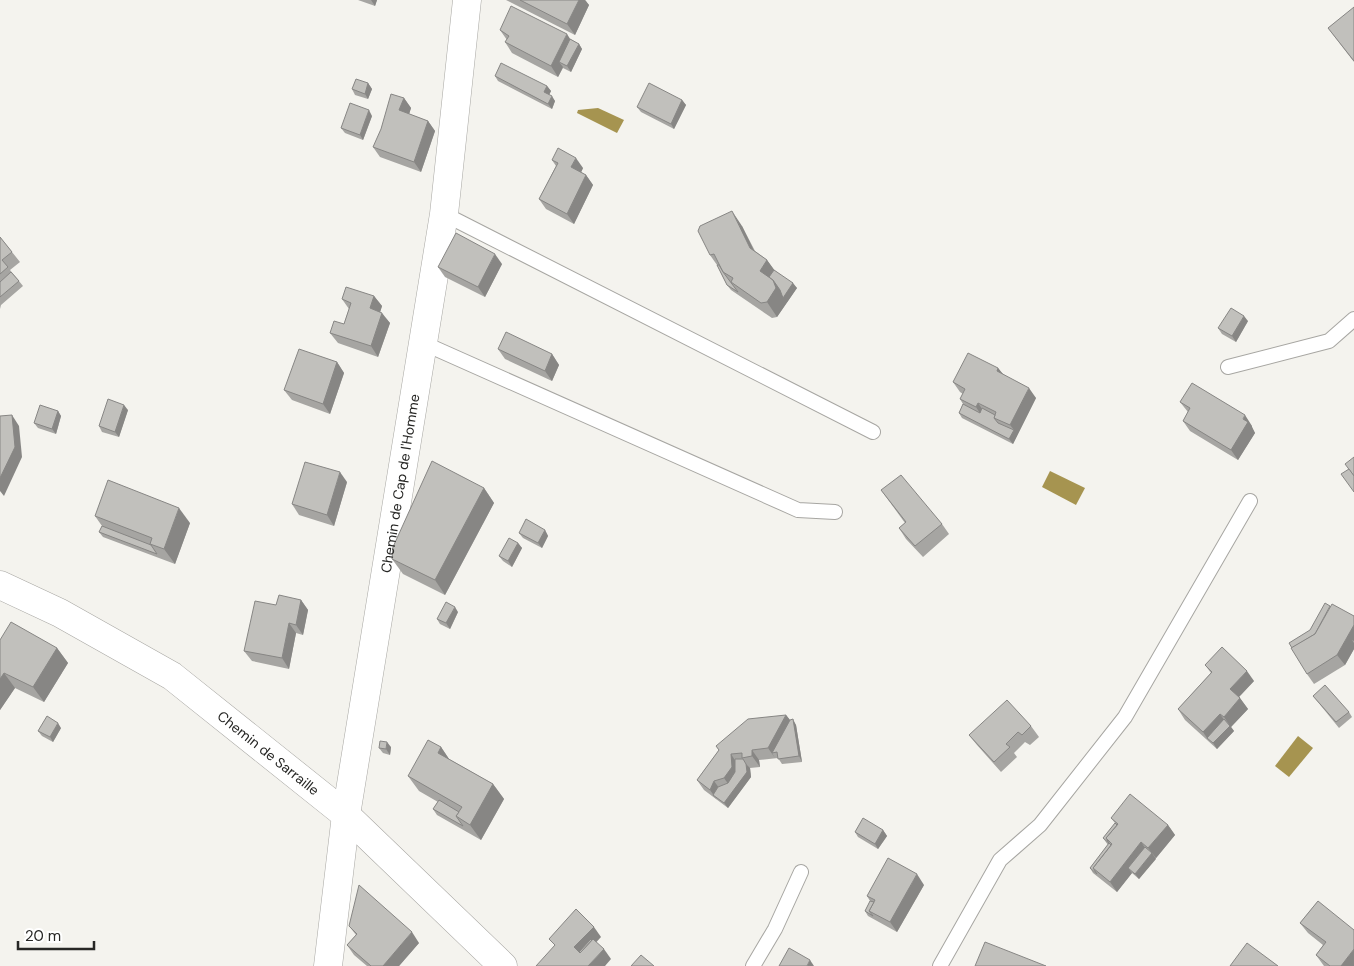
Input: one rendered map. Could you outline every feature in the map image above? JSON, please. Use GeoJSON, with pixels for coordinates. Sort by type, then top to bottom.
{"type":"FeatureCollection","features":[{"type":"Feature","properties":{"kind":"street","name":"Chemin de Cap de l'Homme"},"geometry":{"type":"LineString","coordinates":[[328,966],[346,815],[444,214],[467,0]]}},
{"type":"Feature","properties":{"kind":"street","name":"Chemin de Sarraille"},"geometry":{"type":"LineString","coordinates":[[0,586],[60,613],[172,676],[346,815],[503,966]]}},
{"type":"Feature","properties":{"kind":"lane"},"geometry":{"type":"LineString","coordinates":[[444,214],[873,432]]}},
{"type":"Feature","properties":{"kind":"lane"},"geometry":{"type":"LineString","coordinates":[[1228,367],[1328,341],[1354,319]]}},
{"type":"Feature","properties":{"kind":"lane"},"geometry":{"type":"LineString","coordinates":[[423,343],[798,510],[835,512]]}},
{"type":"Feature","properties":{"kind":"lane"},"geometry":{"type":"LineString","coordinates":[[940,966],[1000,860],[1040,825],[1125,717],[1250,501]]}},
{"type":"Feature","properties":{"kind":"lane"},"geometry":{"type":"LineString","coordinates":[[753,966],[775,929],[801,872]]}},
{"type":"Feature","properties":{"kind":"shaded area"},"geometry":{"type":"Polygon","coordinates":[[[598,108],[624,120],[617,133],[577,113],[578,110],[598,108]]]}},
{"type":"Feature","properties":{"kind":"shaded area"},"geometry":{"type":"Polygon","coordinates":[[[1050,471],[1085,488],[1076,505],[1042,487],[1050,471]]]}},
{"type":"Feature","properties":{"kind":"shaded area"},"geometry":{"type":"Polygon","coordinates":[[[1298,736],[1313,748],[1289,777],[1275,766],[1298,736]]]}},
{"type":"Feature","properties":{"kind":"building"},"geometry":{"type":"Polygon","coordinates":[[[520,0],[579,0],[567,24],[520,0]]]}},
{"type":"Feature","properties":{"kind":"building"},"geometry":{"type":"Polygon","coordinates":[[[511,6],[567,34],[551,66],[505,42],[509,36],[500,30],[511,6]]]}},
{"type":"Feature","properties":{"kind":"building"},"geometry":{"type":"Polygon","coordinates":[[[1354,7],[1354,61],[1328,28],[1354,7]]]}},
{"type":"Feature","properties":{"kind":"building"},"geometry":{"type":"Polygon","coordinates":[[[570,39],[579,44],[567,66],[559,62],[570,39]]]}},
{"type":"Feature","properties":{"kind":"building"},"geometry":{"type":"Polygon","coordinates":[[[501,63],[547,86],[544,92],[552,96],[548,104],[495,76],[501,63]]]}},
{"type":"Feature","properties":{"kind":"building"},"geometry":{"type":"Polygon","coordinates":[[[356,79],[368,83],[365,94],[352,89],[356,79]]]}},
{"type":"Feature","properties":{"kind":"building"},"geometry":{"type":"Polygon","coordinates":[[[649,83],[682,100],[671,124],[637,107],[649,83]]]}},
{"type":"Feature","properties":{"kind":"building"},"geometry":{"type":"Polygon","coordinates":[[[391,94],[404,98],[399,110],[428,121],[414,162],[373,147],[381,129],[391,94]]]}},
{"type":"Feature","properties":{"kind":"building"},"geometry":{"type":"Polygon","coordinates":[[[350,103],[369,110],[360,135],[341,128],[350,103]]]}},
{"type":"Feature","properties":{"kind":"building"},"geometry":{"type":"Polygon","coordinates":[[[558,148],[576,158],[571,167],[586,175],[567,214],[539,199],[558,163],[552,160],[558,148]]]}},
{"type":"Feature","properties":{"kind":"building"},"geometry":{"type":"Polygon","coordinates":[[[732,211],[750,248],[767,260],[760,271],[773,280],[776,288],[767,302],[761,303],[731,282],[733,278],[723,272],[714,254],[710,255],[698,231],[700,226],[732,211]]]}},
{"type":"Feature","properties":{"kind":"building"},"geometry":{"type":"Polygon","coordinates":[[[456,233],[495,254],[478,287],[438,267],[456,233]]]}},
{"type":"Feature","properties":{"kind":"building"},"geometry":{"type":"Polygon","coordinates":[[[0,237],[12,252],[2,260],[8,267],[0,274],[0,237]]]}},
{"type":"Feature","properties":{"kind":"building"},"geometry":{"type":"Polygon","coordinates":[[[717,265],[719,265],[738,292],[727,285],[717,265]]]}},
{"type":"Feature","properties":{"kind":"building"},"geometry":{"type":"Polygon","coordinates":[[[774,270],[793,283],[783,298],[780,290],[769,277],[774,270]]]}},
{"type":"Feature","properties":{"kind":"building"},"geometry":{"type":"Polygon","coordinates":[[[11,272],[19,281],[0,297],[0,282],[11,272]]]}},
{"type":"Feature","properties":{"kind":"building"},"geometry":{"type":"Polygon","coordinates":[[[346,287],[374,296],[370,308],[382,313],[371,346],[330,333],[334,321],[344,324],[351,303],[342,299],[346,287]]]}},
{"type":"Feature","properties":{"kind":"building"},"geometry":{"type":"Polygon","coordinates":[[[1231,308],[1244,316],[1232,336],[1218,328],[1231,308]]]}},
{"type":"Feature","properties":{"kind":"building"},"geometry":{"type":"Polygon","coordinates":[[[506,332],[552,354],[545,371],[498,349],[506,332]]]}},
{"type":"Feature","properties":{"kind":"building"},"geometry":{"type":"Polygon","coordinates":[[[299,349],[337,362],[323,404],[284,390],[299,349]]]}},
{"type":"Feature","properties":{"kind":"building"},"geometry":{"type":"Polygon","coordinates":[[[968,353],[998,368],[997,371],[1029,388],[1010,425],[994,418],[996,412],[978,403],[976,407],[960,399],[965,389],[953,382],[968,353]]]}},
{"type":"Feature","properties":{"kind":"building"},"geometry":{"type":"Polygon","coordinates":[[[1192,383],[1245,415],[1243,419],[1248,422],[1231,450],[1183,421],[1190,408],[1180,402],[1192,383]]]}},
{"type":"Feature","properties":{"kind":"building"},"geometry":{"type":"Polygon","coordinates":[[[108,399],[124,405],[115,432],[99,426],[108,399]]]}},
{"type":"Feature","properties":{"kind":"building"},"geometry":{"type":"Polygon","coordinates":[[[963,404],[980,413],[982,408],[995,415],[994,418],[998,423],[1014,430],[1009,439],[959,413],[963,404]]]}},
{"type":"Feature","properties":{"kind":"building"},"geometry":{"type":"Polygon","coordinates":[[[40,405],[58,411],[52,429],[34,423],[40,405]]]}},
{"type":"Feature","properties":{"kind":"building"},"geometry":{"type":"Polygon","coordinates":[[[12,415],[15,447],[0,478],[0,416],[12,415]]]}},
{"type":"Feature","properties":{"kind":"building"},"geometry":{"type":"Polygon","coordinates":[[[1354,457],[1354,476],[1345,464],[1354,457]]]}},
{"type":"Feature","properties":{"kind":"building"},"geometry":{"type":"Polygon","coordinates":[[[432,461],[484,488],[435,580],[392,559],[393,547],[432,461]]]}},
{"type":"Feature","properties":{"kind":"building"},"geometry":{"type":"Polygon","coordinates":[[[305,462],[340,472],[327,515],[292,504],[305,462]]]}},
{"type":"Feature","properties":{"kind":"building"},"geometry":{"type":"Polygon","coordinates":[[[1349,469],[1354,476],[1354,492],[1341,474],[1349,469]]]}},
{"type":"Feature","properties":{"kind":"building"},"geometry":{"type":"Polygon","coordinates":[[[901,475],[942,524],[915,546],[899,528],[906,522],[881,490],[901,475]]]}},
{"type":"Feature","properties":{"kind":"building"},"geometry":{"type":"Polygon","coordinates":[[[108,480],[179,508],[164,549],[150,544],[152,538],[95,516],[108,480]]]}},
{"type":"Feature","properties":{"kind":"building"},"geometry":{"type":"Polygon","coordinates":[[[526,519],[545,530],[538,543],[519,533],[526,519]]]}},
{"type":"Feature","properties":{"kind":"building"},"geometry":{"type":"Polygon","coordinates":[[[102,526],[151,545],[157,554],[99,532],[102,526]]]}},
{"type":"Feature","properties":{"kind":"building"},"geometry":{"type":"Polygon","coordinates":[[[509,538],[518,543],[508,561],[499,556],[509,538]]]}},
{"type":"Feature","properties":{"kind":"building"},"geometry":{"type":"Polygon","coordinates":[[[279,595],[301,600],[296,625],[289,623],[282,658],[244,651],[255,601],[276,605],[279,595]]]}},
{"type":"Feature","properties":{"kind":"building"},"geometry":{"type":"Polygon","coordinates":[[[446,602],[455,607],[446,623],[437,619],[446,602]]]}},
{"type":"Feature","properties":{"kind":"building"},"geometry":{"type":"Polygon","coordinates":[[[1325,603],[1330,606],[1315,634],[1292,648],[1289,643],[1310,630],[1325,603]]]}},
{"type":"Feature","properties":{"kind":"building"},"geometry":{"type":"Polygon","coordinates":[[[1332,604],[1354,616],[1354,625],[1337,655],[1307,674],[1291,648],[1315,634],[1332,604]]]}},
{"type":"Feature","properties":{"kind":"building"},"geometry":{"type":"Polygon","coordinates":[[[11,622],[57,648],[33,687],[4,673],[0,679],[0,640],[11,622]]]}},
{"type":"Feature","properties":{"kind":"building"},"geometry":{"type":"Polygon","coordinates":[[[1222,647],[1247,671],[1230,689],[1240,698],[1224,717],[1220,714],[1203,732],[1178,709],[1212,672],[1205,665],[1222,647]]]}},
{"type":"Feature","properties":{"kind":"building"},"geometry":{"type":"Polygon","coordinates":[[[1325,685],[1349,712],[1336,722],[1313,696],[1325,685]]]}},
{"type":"Feature","properties":{"kind":"building"},"geometry":{"type":"Polygon","coordinates":[[[1007,700],[1031,726],[1022,735],[1018,732],[1006,744],[1010,747],[994,762],[969,735],[1007,700]]]}},
{"type":"Feature","properties":{"kind":"building"},"geometry":{"type":"Polygon","coordinates":[[[786,715],[768,748],[752,750],[752,756],[742,758],[742,753],[731,754],[732,767],[724,778],[714,781],[710,790],[697,780],[719,750],[716,746],[748,719],[786,715]]]}},
{"type":"Feature","properties":{"kind":"building"},"geometry":{"type":"Polygon","coordinates":[[[47,716],[58,723],[50,737],[38,731],[47,716]]]}},
{"type":"Feature","properties":{"kind":"building"},"geometry":{"type":"Polygon","coordinates":[[[793,719],[799,756],[778,759],[777,752],[772,753],[790,720],[793,719]]]}},
{"type":"Feature","properties":{"kind":"building"},"geometry":{"type":"Polygon","coordinates":[[[1224,719],[1230,726],[1213,743],[1207,738],[1224,719]]]}},
{"type":"Feature","properties":{"kind":"building"},"geometry":{"type":"Polygon","coordinates":[[[428,740],[441,747],[438,753],[493,784],[470,825],[456,816],[462,807],[408,776],[428,740]]]}},
{"type":"Feature","properties":{"kind":"building"},"geometry":{"type":"Polygon","coordinates":[[[380,741],[387,742],[386,749],[379,748],[380,741]]]}},
{"type":"Feature","properties":{"kind":"building"},"geometry":{"type":"Polygon","coordinates":[[[735,759],[743,759],[747,772],[724,803],[713,795],[718,787],[728,783],[735,772],[735,759]]]}},
{"type":"Feature","properties":{"kind":"building"},"geometry":{"type":"Polygon","coordinates":[[[1130,794],[1168,825],[1148,848],[1141,842],[1110,882],[1093,868],[1112,844],[1106,838],[1118,824],[1111,818],[1130,794]]]}},
{"type":"Feature","properties":{"kind":"building"},"geometry":{"type":"Polygon","coordinates":[[[439,800],[459,812],[456,816],[463,826],[433,809],[439,800]]]}},
{"type":"Feature","properties":{"kind":"building"},"geometry":{"type":"Polygon","coordinates":[[[863,818],[883,830],[875,844],[855,832],[863,818]]]}},
{"type":"Feature","properties":{"kind":"building"},"geometry":{"type":"Polygon","coordinates":[[[1115,823],[1117,825],[1106,838],[1109,843],[1103,838],[1115,823]]]}},
{"type":"Feature","properties":{"kind":"building"},"geometry":{"type":"Polygon","coordinates":[[[1109,843],[1111,845],[1093,868],[1097,874],[1090,868],[1109,843]]]}},
{"type":"Feature","properties":{"kind":"building"},"geometry":{"type":"Polygon","coordinates":[[[1145,847],[1152,853],[1135,874],[1128,868],[1145,847]]]}},
{"type":"Feature","properties":{"kind":"building"},"geometry":{"type":"Polygon","coordinates":[[[888,858],[917,874],[890,922],[869,911],[875,900],[867,896],[888,858]]]}},
{"type":"Feature","properties":{"kind":"building"},"geometry":{"type":"Polygon","coordinates":[[[359,885],[412,932],[383,966],[371,966],[347,945],[357,934],[349,926],[359,885]]]}},
{"type":"Feature","properties":{"kind":"building"},"geometry":{"type":"Polygon","coordinates":[[[870,901],[874,902],[869,911],[873,916],[865,911],[870,901]]]}},
{"type":"Feature","properties":{"kind":"building"},"geometry":{"type":"Polygon","coordinates":[[[1318,901],[1354,930],[1354,949],[1341,966],[1330,966],[1316,955],[1326,942],[1300,923],[1318,901]]]}},
{"type":"Feature","properties":{"kind":"building"},"geometry":{"type":"Polygon","coordinates":[[[576,909],[594,927],[574,947],[580,953],[593,939],[604,949],[588,966],[536,966],[555,945],[549,939],[576,909]]]}},
{"type":"Feature","properties":{"kind":"building"},"geometry":{"type":"Polygon","coordinates":[[[592,940],[580,953],[579,952],[592,940]]]}},
{"type":"Feature","properties":{"kind":"building"},"geometry":{"type":"Polygon","coordinates":[[[985,942],[1046,966],[975,966],[985,942]]]}},
{"type":"Feature","properties":{"kind":"building"},"geometry":{"type":"Polygon","coordinates":[[[1247,943],[1278,966],[1230,966],[1247,943]]]}},
{"type":"Feature","properties":{"kind":"building"},"geometry":{"type":"Polygon","coordinates":[[[789,948],[810,960],[807,966],[779,966],[789,948]]]}},
{"type":"Feature","properties":{"kind":"building"},"geometry":{"type":"Polygon","coordinates":[[[641,955],[654,966],[631,966],[641,955]]]}}]}
